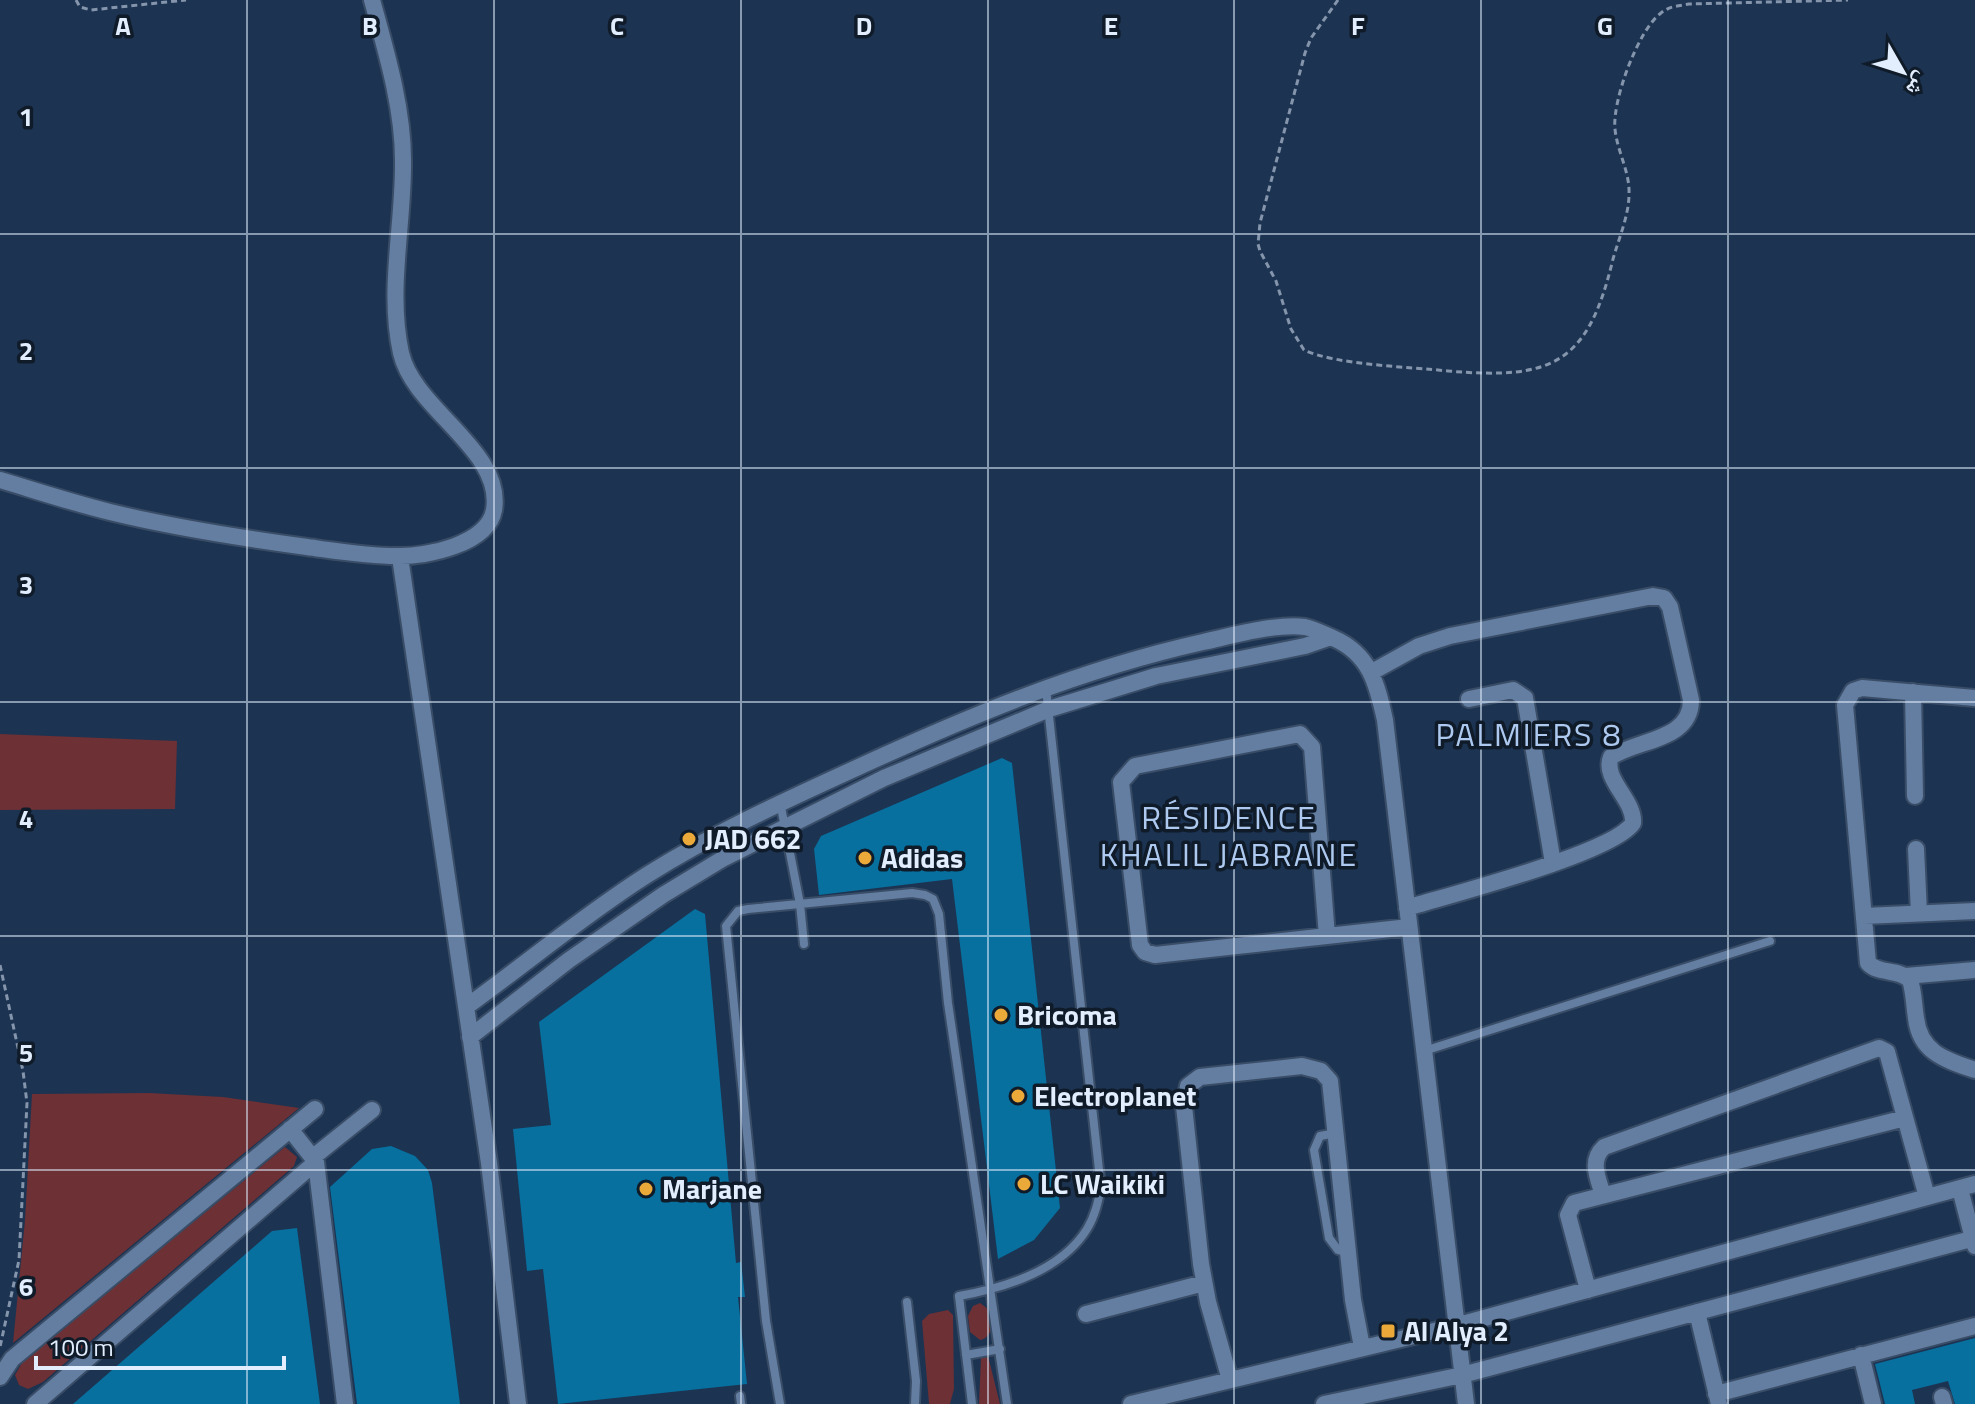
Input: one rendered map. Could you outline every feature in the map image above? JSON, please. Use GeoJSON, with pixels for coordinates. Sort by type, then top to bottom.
{"type":"FeatureCollection","features":[{"type":"Feature","properties":{"kind":"street"},"geometry":{"type":"LineString","coordinates":[[0,480],[108,512],[171,525],[265,541],[400,557],[442,549],[477,537],[487,528],[494,512],[488,472],[423,394],[401,354],[397,289],[402,138],[372,0]]}},
{"type":"Feature","properties":{"kind":"street"},"geometry":{"type":"LineString","coordinates":[[400,557],[489,1163],[518,1404]]}},
{"type":"Feature","properties":{"kind":"street"},"geometry":{"type":"LineString","coordinates":[[1372,672],[1419,646],[1450,636],[1653,596],[1664,598],[1670,607],[1691,700],[1689,715],[1681,728],[1611,757],[1610,770],[1633,811],[1633,823],[1629,829],[1597,848],[1407,908]]}},
{"type":"Feature","properties":{"kind":"street"},"geometry":{"type":"LineString","coordinates":[[466,1007],[575,924],[647,875],[780,802],[960,720],[1046,686],[1134,658],[1243,634],[1305,627],[1331,637],[1359,654],[1372,672],[1385,720],[1466,1404]]}},
{"type":"Feature","properties":{"kind":"street"},"geometry":{"type":"LineString","coordinates":[[470,1037],[569,960],[663,895],[724,858],[884,778],[1049,709],[1156,676],[1305,646],[1331,637]]}},
{"type":"Feature","properties":{"kind":"street"},"geometry":{"type":"LineString","coordinates":[[1975,698],[1862,688],[1849,695],[1845,705],[1868,963],[1875,969],[1906,976],[1975,970]]}},
{"type":"Feature","properties":{"kind":"street"},"geometry":{"type":"LineString","coordinates":[[1469,699],[1507,690],[1518,691],[1525,698],[1553,863]]}},
{"type":"Feature","properties":{"kind":"street"},"geometry":{"type":"LineString","coordinates":[[1913,692],[1915,796]]}},
{"type":"Feature","properties":{"kind":"street"},"geometry":{"type":"LineString","coordinates":[[1327,936],[1312,747],[1300,734],[1135,766],[1127,773],[1121,782],[1140,945],[1145,952],[1155,955],[1409,927]]}},
{"type":"Feature","properties":{"kind":"street"},"geometry":{"type":"LineString","coordinates":[[1916,849],[1919,913]]}},
{"type":"Feature","properties":{"kind":"street"},"geometry":{"type":"LineString","coordinates":[[1864,916],[1975,911]]}},
{"type":"Feature","properties":{"kind":"street"},"geometry":{"type":"LineString","coordinates":[[1906,976],[1911,983],[1918,1032],[1927,1048],[1944,1060],[1975,1070]]}},
{"type":"Feature","properties":{"kind":"street"},"geometry":{"type":"LineString","coordinates":[[1603,1195],[1595,1162],[1597,1153],[1604,1147],[1879,1048],[1887,1052],[1927,1197]]}},
{"type":"Feature","properties":{"kind":"street"},"geometry":{"type":"LineString","coordinates":[[1230,1380],[1204,1283],[1183,1099],[1188,1086],[1200,1077],[1302,1066],[1315,1068],[1326,1076],[1333,1088],[1353,1300],[1362,1347]]}},
{"type":"Feature","properties":{"kind":"street"},"geometry":{"type":"LineString","coordinates":[[0,1377],[12,1359],[315,1109]]}},
{"type":"Feature","properties":{"kind":"street"},"geometry":{"type":"LineString","coordinates":[[35,1404],[372,1110]]}},
{"type":"Feature","properties":{"kind":"street"},"geometry":{"type":"LineString","coordinates":[[1588,1290],[1569,1211],[1574,1203],[1905,1118]]}},
{"type":"Feature","properties":{"kind":"street"},"geometry":{"type":"LineString","coordinates":[[290,1129],[314,1160],[345,1404]]}},
{"type":"Feature","properties":{"kind":"street"},"geometry":{"type":"LineString","coordinates":[[1131,1404],[1455,1326],[1967,1186],[1974,1241],[1462,1375],[1324,1404]]}},
{"type":"Feature","properties":{"kind":"street"},"geometry":{"type":"LineString","coordinates":[[1086,1314],[1204,1283]]}},
{"type":"Feature","properties":{"kind":"street"},"geometry":{"type":"LineString","coordinates":[[1697,1312],[1717,1399],[1861,1355],[1975,1326]]}},
{"type":"Feature","properties":{"kind":"street"},"geometry":{"type":"LineString","coordinates":[[1861,1355],[1873,1404]]}},
{"type":"Feature","properties":{"kind":"lane"},"geometry":{"type":"LineString","coordinates":[[972,1404],[959,1296],[992,1290],[1034,1273],[1065,1253],[1088,1227],[1101,1188],[1046,686]]}},
{"type":"Feature","properties":{"kind":"lane"},"geometry":{"type":"LineString","coordinates":[[780,802],[800,904],[804,944]]}},
{"type":"Feature","properties":{"kind":"lane"},"geometry":{"type":"LineString","coordinates":[[780,1404],[766,1321],[726,926],[738,911],[912,893],[925,895],[937,905],[1007,1404]]}},
{"type":"Feature","properties":{"kind":"lane"},"geometry":{"type":"LineString","coordinates":[[1423,1051],[1770,941]]}},
{"type":"Feature","properties":{"kind":"lane"},"geometry":{"type":"LineString","coordinates":[[1337,1132],[1320,1136],[1314,1150],[1329,1238],[1338,1250],[1348,1253]]}},
{"type":"Feature","properties":{"kind":"lane"},"geometry":{"type":"LineString","coordinates":[[907,1302],[916,1381],[915,1404]]}},
{"type":"Feature","properties":{"kind":"lane"},"geometry":{"type":"LineString","coordinates":[[966,1355],[1000,1349]]}},
{"type":"Feature","properties":{"kind":"path"},"geometry":{"type":"LineString","coordinates":[[76,0],[80,7],[91,10],[186,0]]}},
{"type":"Feature","properties":{"kind":"path"},"geometry":{"type":"LineString","coordinates":[[1338,0],[1311,38],[1299,71],[1260,223],[1260,251],[1276,281],[1291,329],[1304,350],[1352,360],[1465,372],[1534,370],[1566,355],[1591,327],[1607,286],[1629,193],[1614,127],[1615,111],[1627,72],[1644,34],[1673,0]]}},
{"type":"Feature","properties":{"kind":"path"},"geometry":{"type":"LineString","coordinates":[[1669,7],[1848,0]]}},
{"type":"Feature","properties":{"kind":"path"},"geometry":{"type":"LineString","coordinates":[[0,965],[27,1103],[19,1260],[0,1347]]}},
{"type":"Feature","properties":{"kind":"shaded area"},"geometry":{"type":"Polygon","coordinates":[[[0,734],[177,741],[175,809],[0,810],[0,734]]]}},
{"type":"Feature","properties":{"kind":"shaded area"},"geometry":{"type":"Polygon","coordinates":[[[149,1093],[223,1097],[299,1108],[13,1343],[25,1220],[32,1094],[149,1093]]]}},
{"type":"Feature","properties":{"kind":"shaded area"},"geometry":{"type":"Polygon","coordinates":[[[285,1147],[297,1157],[294,1166],[43,1382],[28,1389],[19,1385],[15,1375],[23,1361],[285,1147]]]}},
{"type":"Feature","properties":{"kind":"shaded area"},"geometry":{"type":"Polygon","coordinates":[[[980,1303],[988,1309],[991,1323],[990,1332],[980,1340],[970,1332],[968,1316],[973,1306],[980,1303]]]}},
{"type":"Feature","properties":{"kind":"shaded area"},"geometry":{"type":"Polygon","coordinates":[[[948,1310],[953,1315],[954,1389],[950,1404],[929,1404],[922,1321],[929,1314],[948,1310]]]}},
{"type":"Feature","properties":{"kind":"shaded area"},"geometry":{"type":"Polygon","coordinates":[[[981,1356],[988,1356],[1000,1404],[979,1404],[981,1356]]]}},
{"type":"Feature","properties":{"kind":"building"},"geometry":{"type":"Polygon","coordinates":[[[1002,758],[1012,763],[1060,1208],[1034,1240],[998,1259],[952,879],[819,895],[814,849],[821,836],[1002,758]]]}},
{"type":"Feature","properties":{"kind":"building"},"geometry":{"type":"Polygon","coordinates":[[[695,909],[705,914],[736,1263],[741,1262],[745,1297],[738,1297],[747,1384],[558,1404],[543,1269],[527,1271],[513,1129],[551,1125],[539,1022],[695,909]]]}},
{"type":"Feature","properties":{"kind":"building"},"geometry":{"type":"Polygon","coordinates":[[[391,1146],[415,1156],[428,1170],[432,1183],[460,1404],[357,1404],[330,1187],[372,1149],[391,1146]]]}},
{"type":"Feature","properties":{"kind":"building"},"geometry":{"type":"Polygon","coordinates":[[[297,1228],[320,1404],[73,1404],[272,1231],[297,1228]]]}},
{"type":"Feature","properties":{"kind":"building"},"geometry":{"type":"Polygon","coordinates":[[[1975,1338],[1975,1404],[1955,1404],[1948,1381],[1912,1390],[1915,1404],[1885,1404],[1875,1364],[1975,1338]]]}},
{"type":"Feature","properties":{"kind":"place","name":"JAD 662"},"geometry":{"type":"Point","coordinates":[689,839]}},
{"type":"Feature","properties":{"kind":"place","name":"Adidas"},"geometry":{"type":"Point","coordinates":[865,858]}},
{"type":"Feature","properties":{"kind":"place","name":"Bricoma"},"geometry":{"type":"Point","coordinates":[1001,1015]}},
{"type":"Feature","properties":{"kind":"place","name":"Electroplanet"},"geometry":{"type":"Point","coordinates":[1018,1096]}},
{"type":"Feature","properties":{"kind":"place","name":"LC Waikiki"},"geometry":{"type":"Point","coordinates":[1024,1184]}},
{"type":"Feature","properties":{"kind":"place","name":"Marjane"},"geometry":{"type":"Point","coordinates":[646,1189]}},
{"type":"Feature","properties":{"kind":"place","name":"Al Alya 2"},"geometry":{"type":"Point","coordinates":[1388,1331]}},
{"type":"Feature","properties":{"kind":"district","name":"PALMIERS 8"},"geometry":{"type":"Point","coordinates":[1529,735]}},
{"type":"Feature","properties":{"kind":"district","name":"RÉSIDENCE KHALIL JABRANE"},"geometry":{"type":"Point","coordinates":[1229,836]}}]}
